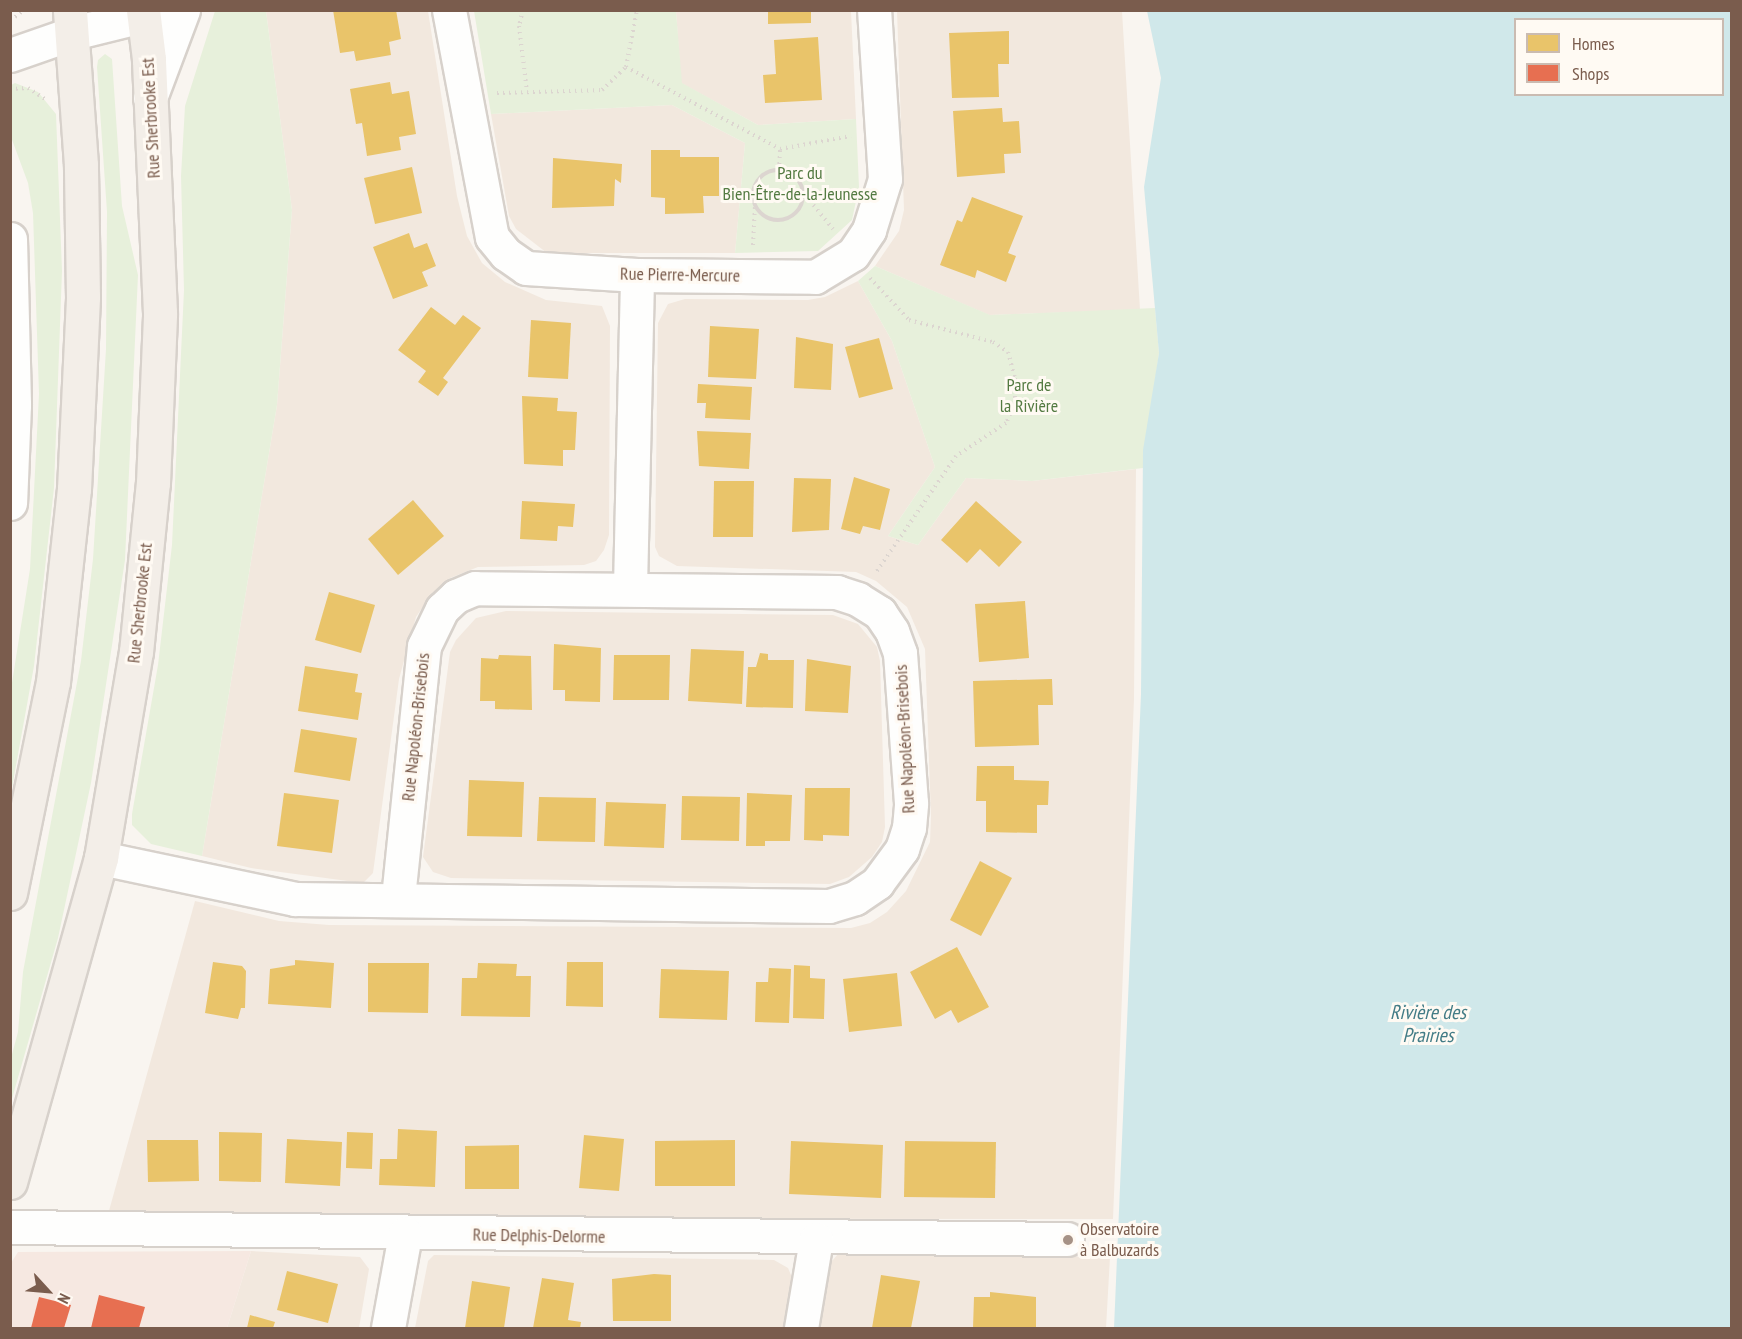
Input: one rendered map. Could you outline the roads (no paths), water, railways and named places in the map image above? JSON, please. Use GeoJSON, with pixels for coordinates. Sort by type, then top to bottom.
{"type":"FeatureCollection","features":[{"type":"Feature","properties":{"kind":"main road","name":"Rue Sherbrooke Est"},"geometry":{"type":"LineString","coordinates":[[10,1182],[100,858],[136,652],[153,483],[160,313],[150,98],[151,12]]}},
{"type":"Feature","properties":{"kind":"main road"},"geometry":{"type":"LineString","coordinates":[[10,892],[53,682],[74,489],[83,297],[71,22]]}},
{"type":"Feature","properties":{"kind":"street"},"geometry":{"type":"LineString","coordinates":[[150,98],[183,10]]}},
{"type":"Feature","properties":{"kind":"street","name":"Rue Pierre-Mercure"},"geometry":{"type":"LineString","coordinates":[[449,10],[492,237],[506,254],[526,268],[637,275],[815,277],[853,254],[869,230],[885,179],[874,10]]}},
{"type":"Feature","properties":{"kind":"street"},"geometry":{"type":"LineString","coordinates":[[10,55],[71,22],[151,12]]}},
{"type":"Feature","properties":{"kind":"street"},"geometry":{"type":"LineString","coordinates":[[10,239],[14,405],[10,503]]}},
{"type":"Feature","properties":{"kind":"street"},"geometry":{"type":"LineString","coordinates":[[630,587],[637,275]]}},
{"type":"Feature","properties":{"kind":"street","name":"Rue Napoléon-Brisebois"},"geometry":{"type":"LineString","coordinates":[[100,858],[285,897],[398,899],[829,906],[855,898],[877,883],[897,858],[909,828],[911,803],[900,653],[880,614],[858,599],[837,592],[630,587],[475,588],[442,609],[424,646],[398,899]]}},
{"type":"Feature","properties":{"kind":"street","name":"Rue Delphis-Delorme"},"geometry":{"type":"LineString","coordinates":[[10,1227],[816,1239],[1067,1239]]}},
{"type":"Feature","properties":{"kind":"street"},"geometry":{"type":"LineString","coordinates":[[388,1329],[405,1234]]}},
{"type":"Feature","properties":{"kind":"street"},"geometry":{"type":"LineString","coordinates":[[801,1329],[816,1239]]}},
{"type":"Feature","properties":{"kind":"water","name":"Rivière des Prairies"},"geometry":{"type":"Polygon","coordinates":[[[1147,11],[1731,11],[1731,1328],[1114,1328],[1141,694],[1143,450],[1159,353],[1144,187],[1161,78],[1147,11]]]}},
{"type":"Feature","properties":{"kind":"place","name":"Observatoire à Balbuzards"},"geometry":{"type":"Point","coordinates":[1068,1240]}},
{"type":"Feature","properties":{"kind":"park label","name":"Parc du Bien-Être-de-la-Jeunesse"},"geometry":{"type":"Point","coordinates":[800,184]}},
{"type":"Feature","properties":{"kind":"park label","name":"Parc de la Rivière"},"geometry":{"type":"Point","coordinates":[1029,396]}}]}
